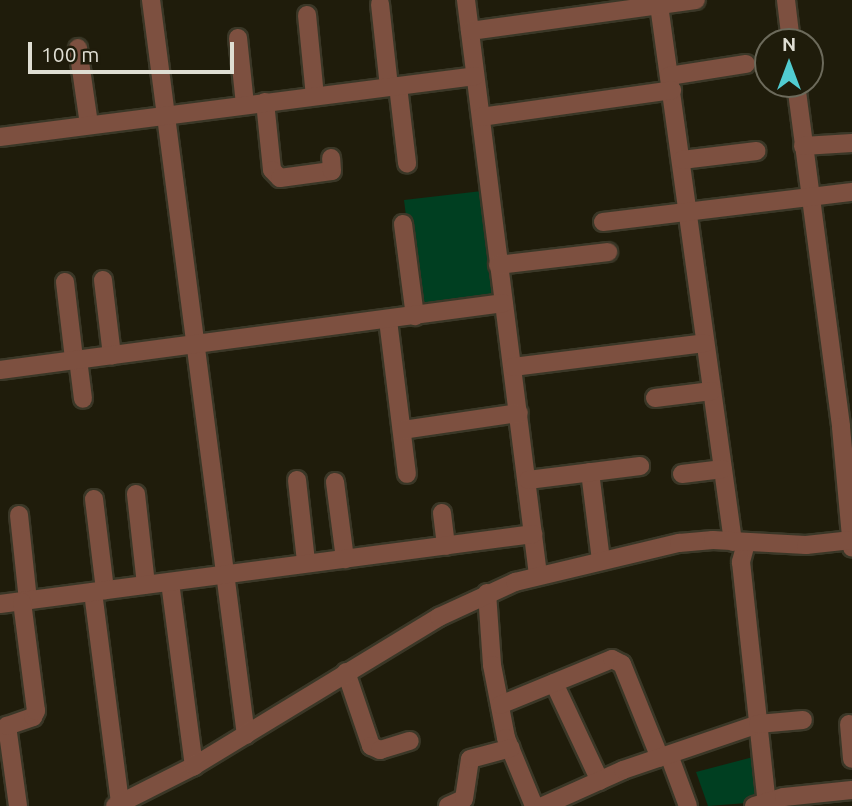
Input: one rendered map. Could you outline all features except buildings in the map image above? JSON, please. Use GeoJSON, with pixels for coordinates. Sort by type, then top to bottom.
{"type":"FeatureCollection","features":[{"type":"Feature","properties":{"kind":"street"},"geometry":{"type":"LineString","coordinates":[[151,0],[246,735]]}},
{"type":"Feature","properties":{"kind":"street"},"geometry":{"type":"LineString","coordinates":[[466,0],[538,575]]}},
{"type":"Feature","properties":{"kind":"street"},"geometry":{"type":"LineString","coordinates":[[470,31],[623,5],[659,5],[696,0]]}},
{"type":"Feature","properties":{"kind":"street"},"geometry":{"type":"LineString","coordinates":[[786,0],[789,28]]}},
{"type":"Feature","properties":{"kind":"street"},"geometry":{"type":"LineString","coordinates":[[380,4],[407,163]]}},
{"type":"Feature","properties":{"kind":"street"},"geometry":{"type":"LineString","coordinates":[[659,5],[690,211],[723,469],[740,542],[763,805],[852,790]]}},
{"type":"Feature","properties":{"kind":"street"},"geometry":{"type":"LineString","coordinates":[[307,15],[314,96]]}},
{"type":"Feature","properties":{"kind":"street"},"geometry":{"type":"LineString","coordinates":[[238,38],[244,105]]}},
{"type":"Feature","properties":{"kind":"street"},"geometry":{"type":"LineString","coordinates":[[78,48],[89,124]]}},
{"type":"Feature","properties":{"kind":"street"},"geometry":{"type":"LineString","coordinates":[[481,117],[670,83],[747,64]]}},
{"type":"Feature","properties":{"kind":"street"},"geometry":{"type":"LineString","coordinates":[[0,137],[166,113],[475,76]]}},
{"type":"Feature","properties":{"kind":"street"},"geometry":{"type":"LineString","coordinates":[[798,98],[808,194],[847,426],[852,547]]}},
{"type":"Feature","properties":{"kind":"street"},"geometry":{"type":"LineString","coordinates":[[265,102],[272,170],[280,178],[332,170]]}},
{"type":"Feature","properties":{"kind":"street"},"geometry":{"type":"LineString","coordinates":[[803,146],[852,143]]}},
{"type":"Feature","properties":{"kind":"street"},"geometry":{"type":"LineString","coordinates":[[682,160],[756,151]]}},
{"type":"Feature","properties":{"kind":"street"},"geometry":{"type":"LineString","coordinates":[[603,222],[808,194],[852,192]]}},
{"type":"Feature","properties":{"kind":"street"},"geometry":{"type":"LineString","coordinates":[[403,224],[415,316]]}},
{"type":"Feature","properties":{"kind":"street"},"geometry":{"type":"LineString","coordinates":[[498,265],[608,252]]}},
{"type":"Feature","properties":{"kind":"street"},"geometry":{"type":"LineString","coordinates":[[108,280],[117,354]]}},
{"type":"Feature","properties":{"kind":"street"},"geometry":{"type":"LineString","coordinates":[[65,282],[83,399]]}},
{"type":"Feature","properties":{"kind":"street"},"geometry":{"type":"LineString","coordinates":[[0,370],[504,303]]}},
{"type":"Feature","properties":{"kind":"street"},"geometry":{"type":"LineString","coordinates":[[388,320],[407,474]]}},
{"type":"Feature","properties":{"kind":"street"},"geometry":{"type":"LineString","coordinates":[[513,368],[705,343]]}},
{"type":"Feature","properties":{"kind":"street"},"geometry":{"type":"LineString","coordinates":[[655,398],[712,391]]}},
{"type":"Feature","properties":{"kind":"street"},"geometry":{"type":"LineString","coordinates":[[402,430],[519,413]]}},
{"type":"Feature","properties":{"kind":"street"},"geometry":{"type":"LineString","coordinates":[[528,480],[640,466]]}},
{"type":"Feature","properties":{"kind":"street"},"geometry":{"type":"LineString","coordinates":[[681,474],[723,469]]}},
{"type":"Feature","properties":{"kind":"street"},"geometry":{"type":"LineString","coordinates":[[590,472],[601,560]]}},
{"type":"Feature","properties":{"kind":"street"},"geometry":{"type":"LineString","coordinates":[[297,480],[306,562]]}},
{"type":"Feature","properties":{"kind":"street"},"geometry":{"type":"LineString","coordinates":[[335,482],[345,559]]}},
{"type":"Feature","properties":{"kind":"street"},"geometry":{"type":"LineString","coordinates":[[136,494],[146,584]]}},
{"type":"Feature","properties":{"kind":"street"},"geometry":{"type":"LineString","coordinates":[[94,499],[99,591],[118,805],[194,766],[346,672],[486,593],[538,575],[679,543],[806,545],[852,540]]}},
{"type":"Feature","properties":{"kind":"street"},"geometry":{"type":"LineString","coordinates":[[442,513],[446,546]]}},
{"type":"Feature","properties":{"kind":"street"},"geometry":{"type":"LineString","coordinates":[[18,806],[7,726],[33,717],[36,711],[19,515]]}},
{"type":"Feature","properties":{"kind":"street"},"geometry":{"type":"LineString","coordinates":[[0,604],[533,534]]}},
{"type":"Feature","properties":{"kind":"street"},"geometry":{"type":"LineString","coordinates":[[170,582],[194,766]]}},
{"type":"Feature","properties":{"kind":"street"},"geometry":{"type":"LineString","coordinates":[[486,593],[500,705],[511,748],[534,806]]}},
{"type":"Feature","properties":{"kind":"street"},"geometry":{"type":"LineString","coordinates":[[500,705],[612,659],[622,664],[688,806]]}},
{"type":"Feature","properties":{"kind":"street"},"geometry":{"type":"LineString","coordinates":[[346,672],[371,746],[380,750],[410,741]]}},
{"type":"Feature","properties":{"kind":"street"},"geometry":{"type":"LineString","coordinates":[[554,683],[600,781]]}},
{"type":"Feature","properties":{"kind":"street"},"geometry":{"type":"LineString","coordinates":[[542,806],[600,781],[758,724],[803,720]]}},
{"type":"Feature","properties":{"kind":"street"},"geometry":{"type":"LineString","coordinates":[[849,724],[852,759]]}},
{"type":"Feature","properties":{"kind":"street"},"geometry":{"type":"LineString","coordinates":[[448,806],[464,799],[470,759],[511,748]]}},
{"type":"Feature","properties":{"kind":"green space"},"geometry":{"type":"Polygon","coordinates":[[[482,191],[495,296],[418,311],[404,200],[482,191]]]}},
{"type":"Feature","properties":{"kind":"green space"},"geometry":{"type":"Polygon","coordinates":[[[757,756],[760,802],[708,806],[696,772],[757,756]]]}}]}
